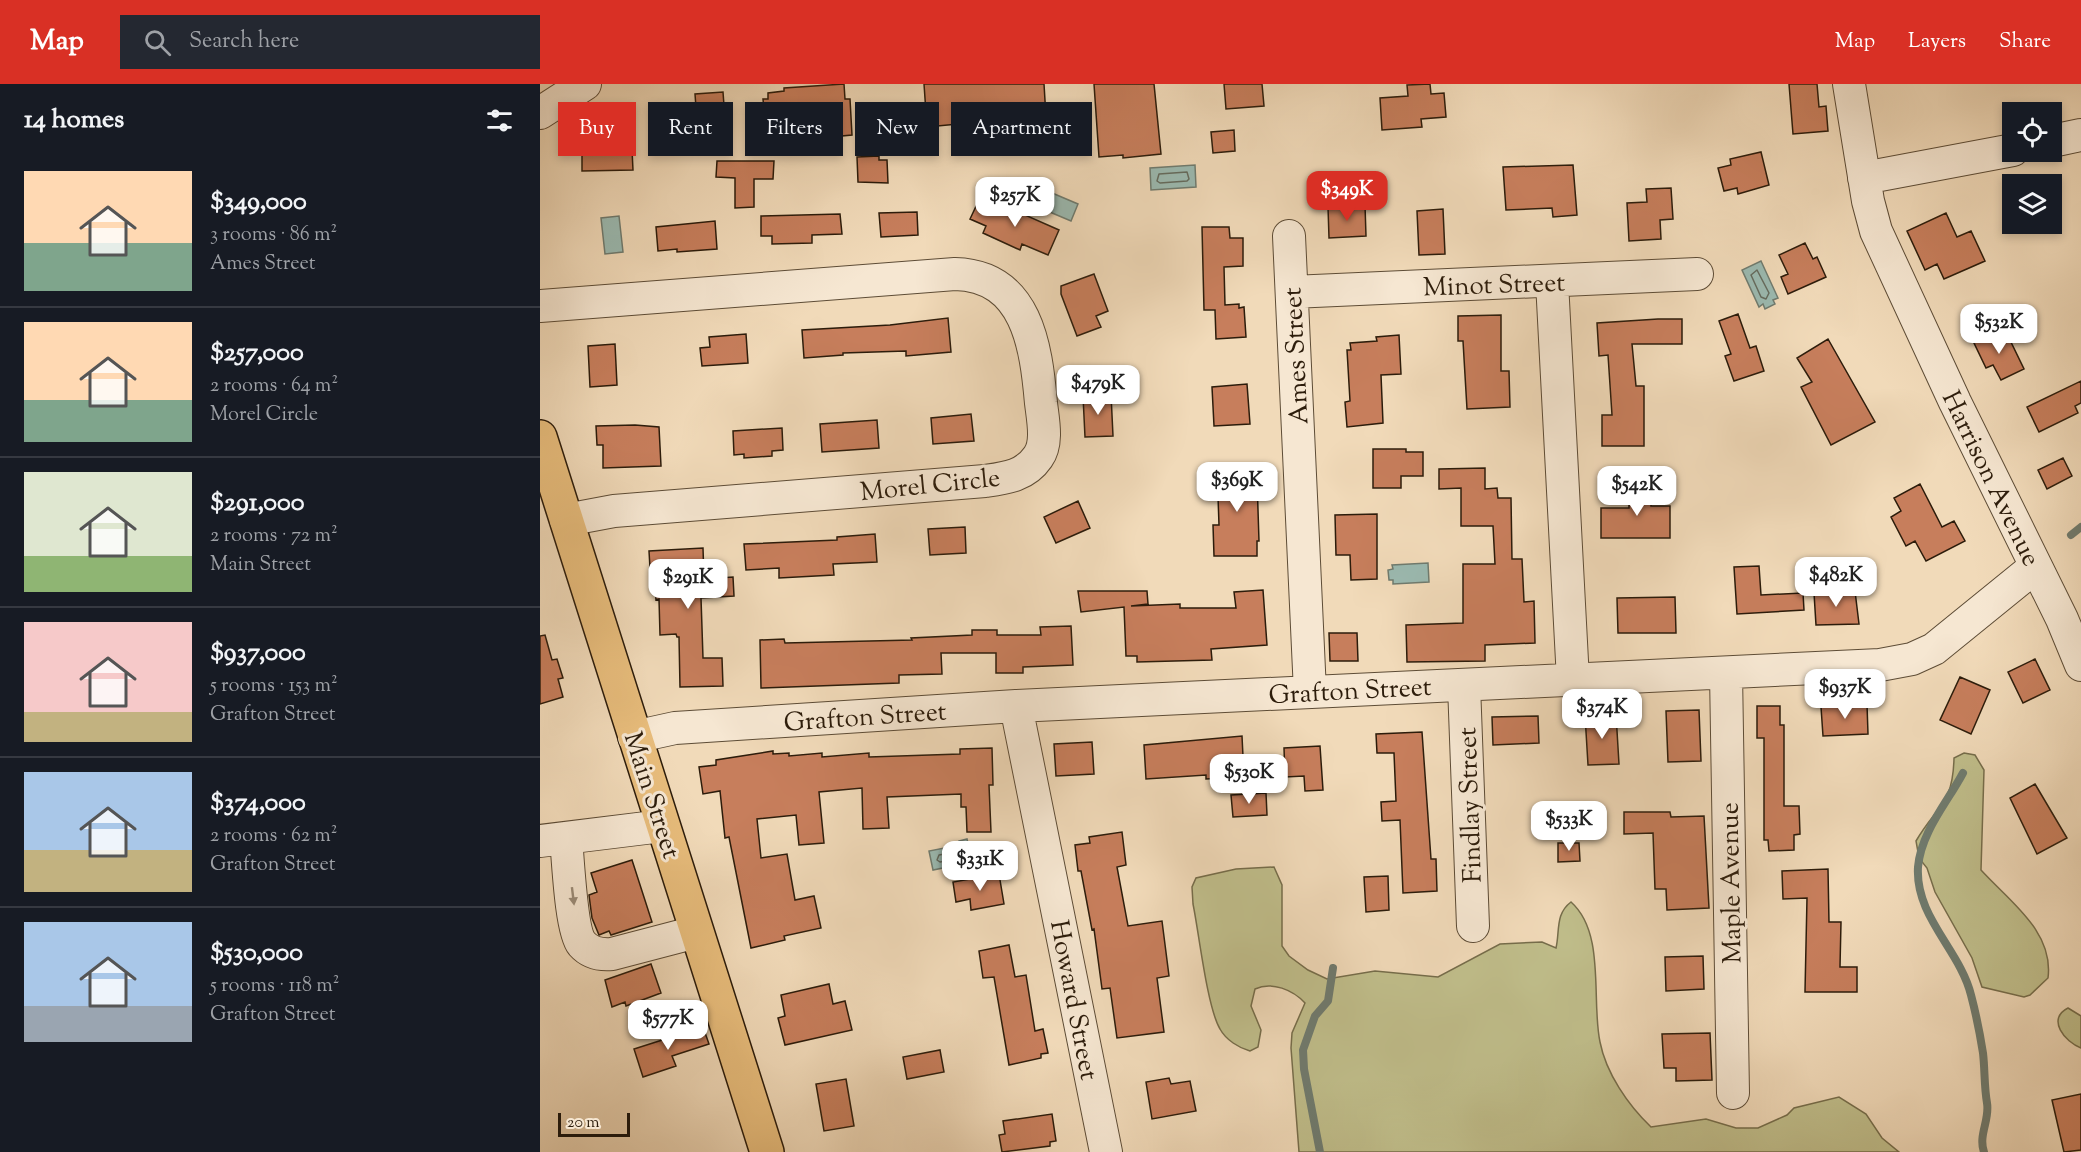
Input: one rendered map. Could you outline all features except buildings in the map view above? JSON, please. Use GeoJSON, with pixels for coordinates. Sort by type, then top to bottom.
{"type":"FeatureCollection","features":[{"type":"Feature","properties":{"kind":"main road","name":"Main Street"},"geometry":{"type":"LineString","coordinates":[[540,437],[767,1152]]}},
{"type":"Feature","properties":{"kind":"street"},"geometry":{"type":"LineString","coordinates":[[540,113],[585,84]]}},
{"type":"Feature","properties":{"kind":"street","name":"Harrison Avenue"},"geometry":{"type":"LineString","coordinates":[[1849,84],[1864,178],[1876,231],[1898,282],[2062,619],[2081,665]]}},
{"type":"Feature","properties":{"kind":"street"},"geometry":{"type":"LineString","coordinates":[[2062,139],[2081,135]]}},
{"type":"Feature","properties":{"kind":"street"},"geometry":{"type":"LineString","coordinates":[[1864,178],[2002,152]]}},
{"type":"Feature","properties":{"kind":"street","name":"Ames Street"},"geometry":{"type":"LineString","coordinates":[[1289,236],[1310,692]]}},
{"type":"Feature","properties":{"kind":"street","name":"Morel Circle"},"geometry":{"type":"LineString","coordinates":[[540,306],[974,274],[999,286],[1016,306],[1028,329],[1039,378],[1043,424],[1042,449],[1029,467],[1011,477],[986,481],[614,511],[566,520]]}},
{"type":"Feature","properties":{"kind":"street","name":"Minot Street"},"geometry":{"type":"LineString","coordinates":[[1292,292],[1697,274]]}},
{"type":"Feature","properties":{"kind":"street"},"geometry":{"type":"LineString","coordinates":[[1552,282],[1573,680]]}},
{"type":"Feature","properties":{"kind":"street","name":"Grafton Street"},"geometry":{"type":"LineString","coordinates":[[634,737],[675,728],[1016,706],[1880,665],[1912,659],[1934,649],[2035,567]]}},
{"type":"Feature","properties":{"kind":"street","name":"Maple Avenue"},"geometry":{"type":"LineString","coordinates":[[1726,673],[1733,1093]]}},
{"type":"Feature","properties":{"kind":"street","name":"Findlay Street"},"geometry":{"type":"LineString","coordinates":[[1464,685],[1473,926]]}},
{"type":"Feature","properties":{"kind":"street","name":"Howard Street"},"geometry":{"type":"LineString","coordinates":[[1016,706],[1106,1152]]}},
{"type":"Feature","properties":{"kind":"street"},"geometry":{"type":"LineString","coordinates":[[662,826],[553,839],[577,934],[586,948],[606,955],[696,932]]}},
{"type":"Feature","properties":{"kind":"shaded area"},"geometry":{"type":"Polygon","coordinates":[[[1964,753],[1975,755],[1984,770],[1981,870],[2016,905],[2037,931],[2048,961],[2048,978],[2030,995],[2024,997],[1982,987],[1972,958],[1935,892],[1927,868],[1919,858],[1916,841],[1943,804],[1951,786],[1954,758],[1964,753]]]}},
{"type":"Feature","properties":{"kind":"shaded area"},"geometry":{"type":"Polygon","coordinates":[[[1274,867],[1282,885],[1282,946],[1289,956],[1308,970],[1327,979],[1375,971],[1438,977],[1500,944],[1542,942],[1556,948],[1560,917],[1571,902],[1582,915],[1593,949],[1598,1025],[1603,1054],[1619,1088],[1651,1127],[1706,1119],[1736,1128],[1758,1128],[1787,1115],[1794,1108],[1839,1097],[1866,1114],[1882,1138],[1899,1152],[1299,1152],[1291,1048],[1292,1033],[1305,1003],[1295,994],[1275,986],[1255,989],[1251,1006],[1261,1030],[1258,1047],[1250,1051],[1229,1040],[1215,1019],[1211,1004],[1193,904],[1192,887],[1196,878],[1236,869],[1274,867]]]}},
{"type":"Feature","properties":{"kind":"shaded area"},"geometry":{"type":"Polygon","coordinates":[[[2068,1008],[2081,1016],[2081,1048],[2064,1036],[2058,1024],[2058,1018],[2068,1008]]]}},
{"type":"Feature","properties":{"kind":"water"},"geometry":{"type":"Polygon","coordinates":[[[1195,165],[1196,187],[1151,190],[1150,168],[1195,165]]]}},
{"type":"Feature","properties":{"kind":"water"},"geometry":{"type":"Polygon","coordinates":[[[1045,190],[1078,204],[1071,221],[1038,207],[1040,202],[1036,201],[1039,193],[1043,195],[1045,190]]]}},
{"type":"Feature","properties":{"kind":"water"},"geometry":{"type":"Polygon","coordinates":[[[619,216],[623,252],[605,254],[601,218],[619,216]]]}},
{"type":"Feature","properties":{"kind":"water"},"geometry":{"type":"Polygon","coordinates":[[[1761,261],[1778,298],[1773,300],[1775,304],[1765,309],[1763,304],[1759,307],[1742,270],[1761,261]]]}},
{"type":"Feature","properties":{"kind":"water"},"geometry":{"type":"Polygon","coordinates":[[[1428,563],[1429,582],[1393,584],[1393,580],[1389,580],[1388,570],[1393,569],[1392,565],[1428,563]]]}},
{"type":"Feature","properties":{"kind":"water"},"geometry":{"type":"Polygon","coordinates":[[[967,839],[972,862],[933,870],[929,851],[960,845],[959,841],[967,839]]]}},
{"type":"Feature","properties":{"kind":"waterway"},"geometry":{"type":"LineString","coordinates":[[2071,535],[2081,527]]}},
{"type":"Feature","properties":{"kind":"waterway"},"geometry":{"type":"LineString","coordinates":[[1963,773],[1929,830],[1918,867],[1923,902],[1958,963],[1973,1002],[1983,1053],[1987,1109],[1982,1140],[1984,1152]]}},
{"type":"Feature","properties":{"kind":"waterway"},"geometry":{"type":"LineString","coordinates":[[1320,1152],[1304,1069],[1303,1050],[1315,1016],[1328,1001],[1333,968]]}}]}
